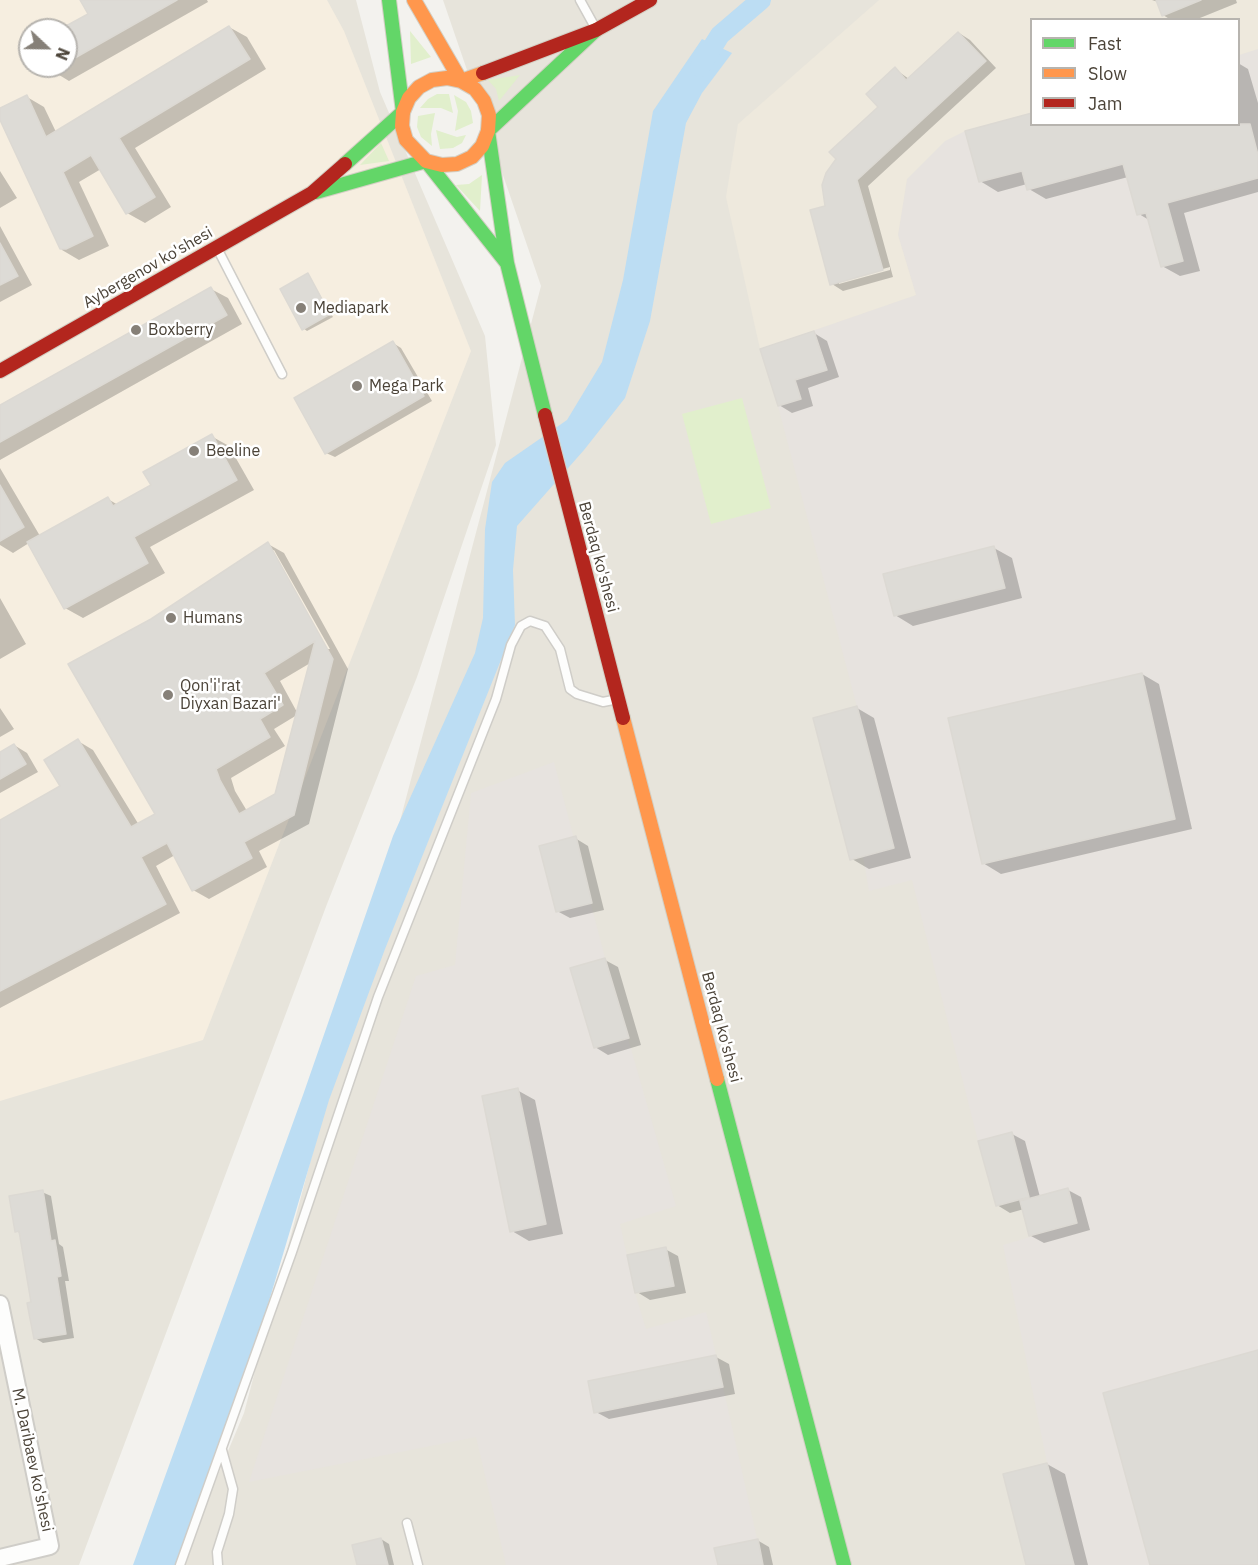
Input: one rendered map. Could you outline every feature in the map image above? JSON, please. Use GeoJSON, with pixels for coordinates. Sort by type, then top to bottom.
{"type":"FeatureCollection","features":[{"type":"Feature","properties":{"kind":"main road"},"geometry":{"type":"LineString","coordinates":[[389,0],[403,111],[402,126],[406,140],[426,161],[507,262]]}},
{"type":"Feature","properties":{"kind":"main road"},"geometry":{"type":"LineString","coordinates":[[414,0],[461,81]]}},
{"type":"Feature","properties":{"kind":"main road"},"geometry":{"type":"LineString","coordinates":[[461,81],[596,30],[650,0]]}},
{"type":"Feature","properties":{"kind":"main road"},"geometry":{"type":"LineString","coordinates":[[488,131],[596,30]]}},
{"type":"Feature","properties":{"kind":"main road"},"geometry":{"type":"LineString","coordinates":[[403,111],[409,98],[419,87],[432,80],[447,78],[461,81],[475,89],[484,100],[489,115],[488,131],[482,146],[472,157],[457,164],[441,165],[426,161]]}},
{"type":"Feature","properties":{"kind":"main road","name":"Aybergenov ko'shesi"},"geometry":{"type":"LineString","coordinates":[[0,371],[312,193],[403,111]]}},
{"type":"Feature","properties":{"kind":"main road","name":"Berdaq ko'shesi"},"geometry":{"type":"LineString","coordinates":[[488,131],[507,262],[526,342],[844,1565]]}},
{"type":"Feature","properties":{"kind":"main road","name":"Aybergenov ko'shesi"},"geometry":{"type":"LineString","coordinates":[[312,193],[426,161]]}},
{"type":"Feature","properties":{"kind":"street","name":"M. Daribaev ko'shesi"},"geometry":{"type":"LineString","coordinates":[[0,1304],[50,1546],[0,1558]]}},
{"type":"Feature","properties":{"kind":"lane"},"geometry":{"type":"LineString","coordinates":[[580,0],[596,30]]}},
{"type":"Feature","properties":{"kind":"lane"},"geometry":{"type":"LineString","coordinates":[[217,247],[282,374]]}},
{"type":"Feature","properties":{"kind":"lane"},"geometry":{"type":"LineString","coordinates":[[180,1565],[222,1450],[378,997],[496,699],[511,645],[521,626],[530,621],[545,626],[560,649],[570,689],[576,694],[603,702],[618,699]]}},
{"type":"Feature","properties":{"kind":"lane"},"geometry":{"type":"LineString","coordinates":[[218,1565],[217,1552],[229,1514],[232,1489],[222,1450]]}},
{"type":"Feature","properties":{"kind":"lane"},"geometry":{"type":"LineString","coordinates":[[407,1522],[417,1565]]}},
{"type":"Feature","properties":{"kind":"shaded area","name":"Qon'i'rat Diyxan Bazari'"},"geometry":{"type":"Polygon","coordinates":[[[0,0],[356,0],[380,92],[485,336],[496,445],[417,677],[327,904],[79,1565],[0,1565],[0,0]]]}},
{"type":"Feature","properties":{"kind":"shaded area","name":"Qon'i'rat Diyxan Bazari'"},"geometry":{"type":"Polygon","coordinates":[[[0,0],[327,0],[344,31],[471,351],[203,1040],[0,1101],[0,0]]]}},
{"type":"Feature","properties":{"kind":"shaded area"},"geometry":{"type":"Polygon","coordinates":[[[443,0],[1258,0],[1258,1565],[180,1565],[244,1413],[541,286],[443,0]]]}},
{"type":"Feature","properties":{"kind":"shaded area"},"geometry":{"type":"Polygon","coordinates":[[[879,0],[1258,0],[1258,49],[1240,55],[1240,18],[1030,18],[1030,113],[965,131],[945,141],[907,179],[898,235],[916,295],[760,349],[726,197],[738,124],[879,0]]]}},
{"type":"Feature","properties":{"kind":"shaded area"},"geometry":{"type":"Polygon","coordinates":[[[1258,49],[1258,1565],[1074,1565],[1047,1463],[1003,1245],[1077,1223],[1068,1188],[1030,1198],[1012,1132],[978,1141],[912,880],[869,891],[863,856],[894,848],[778,406],[760,349],[916,295],[898,235],[907,179],[945,141],[965,131],[1030,113],[1030,126],[1240,126],[1240,55],[1258,49]],[[1142,673],[948,718],[982,864],[1175,819],[1142,673]]]}},
{"type":"Feature","properties":{"kind":"shaded area"},"geometry":{"type":"Polygon","coordinates":[[[554,762],[605,958],[676,1206],[620,1224],[635,1293],[646,1329],[706,1312],[716,1355],[589,1381],[723,1387],[763,1565],[506,1565],[476,1437],[249,1482],[416,976],[455,965],[471,793],[554,762]]]}},
{"type":"Feature","properties":{"kind":"green space"},"geometry":{"type":"Polygon","coordinates":[[[410,31],[431,57],[411,64],[410,31]]]}},
{"type":"Feature","properties":{"kind":"green space"},"geometry":{"type":"Polygon","coordinates":[[[520,75],[499,101],[496,89],[488,80],[520,75]]]}},
{"type":"Feature","properties":{"kind":"green space"},"geometry":{"type":"Polygon","coordinates":[[[437,94],[449,94],[453,113],[441,108],[420,108],[428,99],[437,94]]]}},
{"type":"Feature","properties":{"kind":"green space"},"geometry":{"type":"Polygon","coordinates":[[[454,95],[466,102],[471,111],[473,123],[455,131],[458,111],[454,95]]]}},
{"type":"Feature","properties":{"kind":"green space"},"geometry":{"type":"Polygon","coordinates":[[[435,113],[431,134],[432,146],[421,137],[417,127],[418,116],[435,113]]]}},
{"type":"Feature","properties":{"kind":"green space"},"geometry":{"type":"Polygon","coordinates":[[[436,130],[457,137],[466,135],[462,143],[453,148],[440,149],[436,130]]]}},
{"type":"Feature","properties":{"kind":"green space"},"geometry":{"type":"Polygon","coordinates":[[[381,143],[389,161],[360,165],[381,143]]]}},
{"type":"Feature","properties":{"kind":"green space"},"geometry":{"type":"Polygon","coordinates":[[[482,175],[480,211],[456,185],[469,184],[482,175]]]}},
{"type":"Feature","properties":{"kind":"green space"},"geometry":{"type":"Polygon","coordinates":[[[742,398],[771,508],[711,524],[682,414],[742,398]]]}},
{"type":"Feature","properties":{"kind":"water"},"geometry":{"type":"Polygon","coordinates":[[[702,39],[732,53],[702,93],[686,123],[650,321],[625,398],[584,450],[517,526],[513,570],[515,625],[385,949],[329,1100],[241,1395],[180,1565],[133,1565],[303,1095],[393,836],[475,653],[483,618],[485,529],[492,482],[505,463],[567,420],[602,362],[623,280],[653,111],[702,39]]]}},
{"type":"Feature","properties":{"kind":"building"},"geometry":{"type":"Polygon","coordinates":[[[80,0],[177,0],[78,56],[78,19],[88,14],[80,0]]]}},
{"type":"Feature","properties":{"kind":"building"},"geometry":{"type":"Polygon","coordinates":[[[1156,0],[1201,0],[1162,16],[1156,0]]]}},
{"type":"Feature","properties":{"kind":"building"},"geometry":{"type":"Polygon","coordinates":[[[229,26],[250,59],[119,138],[155,197],[126,214],[91,155],[63,172],[93,236],[66,249],[60,249],[0,120],[0,108],[27,95],[46,137],[229,26]]]}},
{"type":"Feature","properties":{"kind":"building"},"geometry":{"type":"Polygon","coordinates":[[[958,32],[986,61],[857,180],[883,270],[830,285],[810,210],[825,206],[822,185],[826,173],[836,159],[829,152],[878,107],[866,94],[895,67],[906,80],[958,32]]]}},
{"type":"Feature","properties":{"kind":"building"},"geometry":{"type":"Polygon","coordinates":[[[1030,114],[1030,126],[1240,126],[1240,124],[1250,124],[1258,155],[1258,178],[1167,203],[1183,261],[1161,267],[1146,213],[1137,215],[1123,164],[1027,190],[1022,171],[979,182],[965,131],[1030,114]]]}},
{"type":"Feature","properties":{"kind":"building"},"geometry":{"type":"Polygon","coordinates":[[[0,243],[18,276],[0,285],[0,243]]]}},
{"type":"Feature","properties":{"kind":"building"},"geometry":{"type":"Polygon","coordinates":[[[308,273],[330,314],[302,330],[280,289],[308,273]]]}},
{"type":"Feature","properties":{"kind":"building"},"geometry":{"type":"Polygon","coordinates":[[[211,287],[227,315],[0,442],[0,405],[211,287]]]}},
{"type":"Feature","properties":{"kind":"building"},"geometry":{"type":"Polygon","coordinates":[[[814,331],[827,370],[795,380],[801,399],[778,406],[760,349],[814,331]]]}},
{"type":"Feature","properties":{"kind":"building"},"geometry":{"type":"Polygon","coordinates":[[[393,341],[424,396],[325,454],[294,398],[393,341]]]}},
{"type":"Feature","properties":{"kind":"building"},"geometry":{"type":"Polygon","coordinates":[[[212,434],[237,480],[134,537],[148,563],[64,609],[27,542],[108,497],[113,506],[151,485],[143,472],[212,434]]]}},
{"type":"Feature","properties":{"kind":"building"},"geometry":{"type":"Polygon","coordinates":[[[0,485],[24,527],[0,541],[0,485]]]}},
{"type":"Feature","properties":{"kind":"building"},"geometry":{"type":"Polygon","coordinates":[[[268,542],[333,659],[294,815],[244,842],[252,858],[192,891],[167,843],[141,857],[166,904],[0,991],[0,820],[60,786],[44,760],[78,739],[131,827],[155,814],[68,664],[151,619],[268,542]],[[315,641],[264,673],[283,705],[260,719],[270,737],[216,769],[239,814],[275,794],[315,641]]]}},
{"type":"Feature","properties":{"kind":"building"},"geometry":{"type":"Polygon","coordinates":[[[994,546],[1005,588],[894,616],[883,574],[994,546]]]}},
{"type":"Feature","properties":{"kind":"building"},"geometry":{"type":"Polygon","coordinates":[[[1142,673],[1175,819],[982,864],[948,718],[1142,673]]]}},
{"type":"Feature","properties":{"kind":"building"},"geometry":{"type":"Polygon","coordinates":[[[857,706],[894,848],[850,860],[813,718],[857,706]]]}},
{"type":"Feature","properties":{"kind":"building"},"geometry":{"type":"Polygon","coordinates":[[[14,744],[26,764],[0,779],[0,752],[14,744]]]}},
{"type":"Feature","properties":{"kind":"building"},"geometry":{"type":"Polygon","coordinates":[[[576,836],[592,903],[556,912],[539,846],[576,836]]]}},
{"type":"Feature","properties":{"kind":"building"},"geometry":{"type":"Polygon","coordinates":[[[605,958],[629,1038],[594,1048],[570,968],[605,958]]]}},
{"type":"Feature","properties":{"kind":"building"},"geometry":{"type":"Polygon","coordinates":[[[518,1088],[546,1224],[510,1232],[482,1096],[518,1088]]]}},
{"type":"Feature","properties":{"kind":"building"},"geometry":{"type":"Polygon","coordinates":[[[1012,1132],[1029,1197],[996,1206],[978,1141],[1012,1132]]]}},
{"type":"Feature","properties":{"kind":"building"},"geometry":{"type":"Polygon","coordinates":[[[1068,1188],[1077,1223],[1029,1236],[1020,1201],[1068,1188]]]}},
{"type":"Feature","properties":{"kind":"building"},"geometry":{"type":"Polygon","coordinates":[[[43,1190],[51,1241],[55,1240],[61,1276],[57,1277],[66,1334],[34,1339],[27,1303],[31,1302],[19,1231],[15,1232],[9,1196],[43,1190]]]}},
{"type":"Feature","properties":{"kind":"building"},"geometry":{"type":"Polygon","coordinates":[[[666,1247],[674,1286],[635,1293],[627,1255],[666,1247]]]}},
{"type":"Feature","properties":{"kind":"building"},"geometry":{"type":"Polygon","coordinates":[[[1258,1350],[1258,1565],[1150,1565],[1103,1393],[1258,1350]]]}},
{"type":"Feature","properties":{"kind":"building"},"geometry":{"type":"Polygon","coordinates":[[[716,1355],[723,1387],[594,1413],[588,1381],[716,1355]]]}},
{"type":"Feature","properties":{"kind":"building"},"geometry":{"type":"Polygon","coordinates":[[[1047,1463],[1074,1565],[1026,1565],[1003,1474],[1047,1463]]]}},
{"type":"Feature","properties":{"kind":"building"},"geometry":{"type":"Polygon","coordinates":[[[381,1538],[388,1565],[357,1565],[352,1545],[381,1538]]]}},
{"type":"Feature","properties":{"kind":"building"},"geometry":{"type":"Polygon","coordinates":[[[758,1539],[763,1565],[718,1565],[714,1548],[758,1539]]]}},
{"type":"Feature","properties":{"kind":"waterway"},"geometry":{"type":"LineString","coordinates":[[700,67],[720,35],[761,0]]}},
{"type":"Feature","properties":{"kind":"traffic: fast"},"geometry":{"type":"LineString","coordinates":[[345,164],[403,112],[389,0]]}},
{"type":"Feature","properties":{"kind":"traffic: fast"},"geometry":{"type":"LineString","coordinates":[[545,415],[507,263],[488,131],[596,30]]}},
{"type":"Feature","properties":{"kind":"traffic: fast"},"geometry":{"type":"LineString","coordinates":[[316,192],[426,161],[506,262]]}},
{"type":"Feature","properties":{"kind":"traffic: fast"},"geometry":{"type":"LineString","coordinates":[[717,1079],[844,1565]]}},
{"type":"Feature","properties":{"kind":"traffic: slow"},"geometry":{"type":"LineString","coordinates":[[414,0],[461,81],[475,89],[484,101],[489,115],[488,131],[482,146],[472,157],[457,164],[442,165],[426,161],[406,140],[402,126],[403,112],[409,98],[419,87],[432,80],[447,78],[461,81],[483,73]]}},
{"type":"Feature","properties":{"kind":"traffic: slow"},"geometry":{"type":"LineString","coordinates":[[623,718],[717,1079]]}},
{"type":"Feature","properties":{"kind":"traffic: jam"},"geometry":{"type":"LineString","coordinates":[[483,73],[596,30],[650,0]]}},
{"type":"Feature","properties":{"kind":"traffic: jam"},"geometry":{"type":"LineString","coordinates":[[0,371],[312,193],[345,164]]}},
{"type":"Feature","properties":{"kind":"traffic: jam"},"geometry":{"type":"LineString","coordinates":[[545,415],[623,718]]}},
{"type":"Feature","properties":{"kind":"place","name":"Mediapark"},"geometry":{"type":"Point","coordinates":[301,308]}},
{"type":"Feature","properties":{"kind":"place","name":"Boxberry"},"geometry":{"type":"Point","coordinates":[136,330]}},
{"type":"Feature","properties":{"kind":"place","name":"Mega Park"},"geometry":{"type":"Point","coordinates":[357,386]}},
{"type":"Feature","properties":{"kind":"place","name":"Beeline"},"geometry":{"type":"Point","coordinates":[194,451]}},
{"type":"Feature","properties":{"kind":"place","name":"Humans"},"geometry":{"type":"Point","coordinates":[171,618]}},
{"type":"Feature","properties":{"kind":"place","name":"Qon'i'rat Diyxan Bazari'"},"geometry":{"type":"Point","coordinates":[168,695]}}]}
